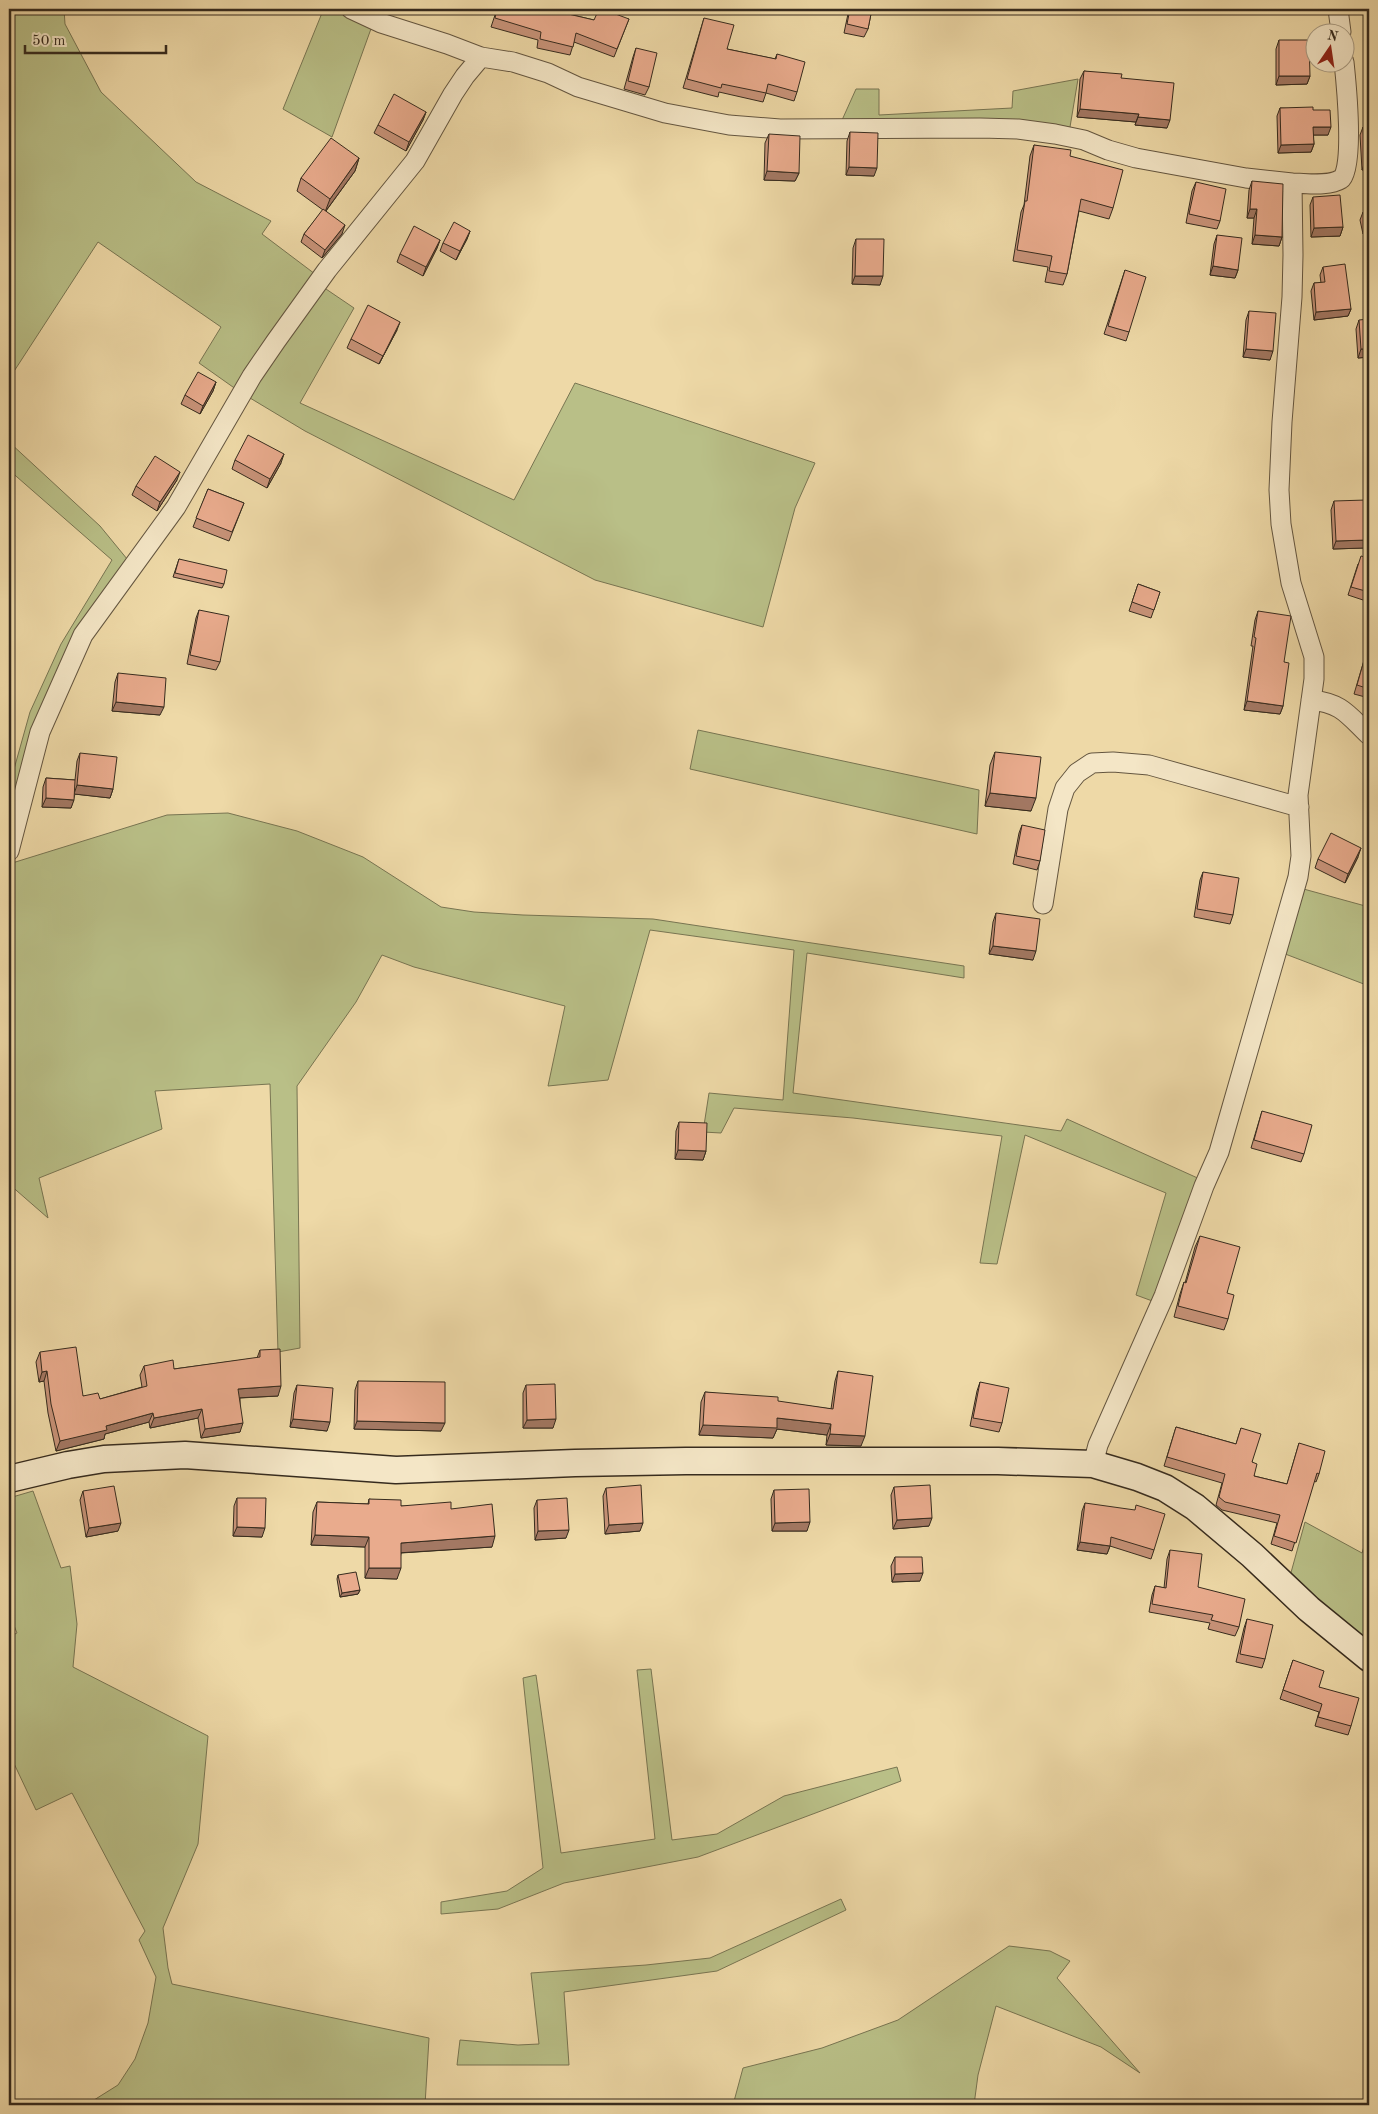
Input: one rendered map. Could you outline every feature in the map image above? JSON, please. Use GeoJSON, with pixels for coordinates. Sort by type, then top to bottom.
{"type":"FeatureCollection","features":[{"type":"Feature","properties":{"kind":"street"},"geometry":{"type":"LineString","coordinates":[[352,9],[382,23],[481,57],[512,62],[548,73],[578,87],[620,101],[665,113],[729,125],[780,129],[1018,130],[1074,138],[1136,158],[1246,178],[1292,183],[1324,184],[1341,180],[1346,174],[1349,163],[1349,141],[1345,72]]}},
{"type":"Feature","properties":{"kind":"street"},"geometry":{"type":"LineString","coordinates":[[1338,9],[1340,22]]}},
{"type":"Feature","properties":{"kind":"street"},"geometry":{"type":"LineString","coordinates":[[9,851],[40,732],[83,635],[176,506],[252,376],[276,341],[327,270],[415,161],[464,76],[481,57]]}},
{"type":"Feature","properties":{"kind":"street"},"geometry":{"type":"LineString","coordinates":[[1093,1464],[1098,1445],[1164,1296],[1204,1186],[1222,1144],[1298,877],[1301,856],[1300,770],[1311,700],[1314,657],[1291,583],[1281,524],[1279,490],[1292,280],[1292,183]]}},
{"type":"Feature","properties":{"kind":"street"},"geometry":{"type":"LineString","coordinates":[[1311,700],[1332,703],[1342,708],[1369,735]]}},
{"type":"Feature","properties":{"kind":"street"},"geometry":{"type":"LineString","coordinates":[[1043,904],[1058,809],[1065,788],[1076,773],[1092,764],[1113,762],[1150,765],[1299,807]]}},
{"type":"Feature","properties":{"kind":"street"},"geometry":{"type":"LineString","coordinates":[[9,1480],[68,1464],[104,1459],[185,1455],[396,1470],[575,1462],[677,1461],[998,1461],[1093,1464],[1137,1476],[1165,1488],[1195,1506],[1309,1609],[1369,1658]]}},
{"type":"Feature","properties":{"kind":"green space"},"geometry":{"type":"Polygon","coordinates":[[[9,9],[64,9],[65,24],[101,92],[196,182],[271,221],[262,234],[319,277],[240,392],[199,363],[221,327],[98,242],[9,379],[9,9]]]}},
{"type":"Feature","properties":{"kind":"green space"},"geometry":{"type":"Polygon","coordinates":[[[318,9],[340,9],[355,20],[372,26],[332,137],[283,109],[322,13],[318,9]]]}},
{"type":"Feature","properties":{"kind":"green space"},"geometry":{"type":"Polygon","coordinates":[[[1078,79],[1069,133],[838,129],[856,89],[879,89],[879,115],[1012,108],[1013,91],[1078,79]]]}},
{"type":"Feature","properties":{"kind":"green space"},"geometry":{"type":"Polygon","coordinates":[[[323,287],[354,308],[300,403],[514,500],[575,383],[815,463],[795,508],[763,627],[595,580],[305,431],[245,395],[323,287]]]}},
{"type":"Feature","properties":{"kind":"green space"},"geometry":{"type":"Polygon","coordinates":[[[9,442],[100,526],[132,565],[80,641],[9,845],[9,787],[30,712],[61,644],[112,560],[9,470],[9,442]]]}},
{"type":"Feature","properties":{"kind":"green space"},"geometry":{"type":"Polygon","coordinates":[[[698,730],[979,790],[977,834],[690,769],[698,730]]]}},
{"type":"Feature","properties":{"kind":"green space"},"geometry":{"type":"Polygon","coordinates":[[[228,813],[297,831],[363,857],[441,907],[474,912],[523,915],[653,919],[964,966],[964,978],[807,953],[793,1093],[1061,1131],[1067,1119],[1202,1180],[1155,1302],[1136,1295],[1166,1193],[1025,1135],[997,1264],[980,1263],[1002,1136],[853,1118],[734,1108],[721,1133],[703,1132],[709,1093],[783,1100],[794,950],[650,930],[608,1080],[548,1086],[565,1006],[414,967],[382,955],[356,1002],[297,1086],[300,1348],[278,1352],[270,1084],[155,1091],[162,1129],[39,1178],[48,1218],[9,1184],[9,864],[167,815],[228,813]]]}},
{"type":"Feature","properties":{"kind":"green space"},"geometry":{"type":"Polygon","coordinates":[[[1300,888],[1369,907],[1369,986],[1280,952],[1300,888]]]}},
{"type":"Feature","properties":{"kind":"green space"},"geometry":{"type":"Polygon","coordinates":[[[33,1491],[61,1568],[70,1566],[77,1624],[73,1667],[208,1736],[198,1844],[163,1928],[172,1984],[429,2038],[425,2105],[86,2105],[118,2085],[135,2059],[148,2023],[156,1977],[139,1940],[145,1931],[72,1793],[36,1810],[9,1753],[9,1637],[17,1633],[9,1613],[9,1498],[33,1491]]]}},
{"type":"Feature","properties":{"kind":"green space"},"geometry":{"type":"Polygon","coordinates":[[[1305,1522],[1362,1553],[1369,1530],[1369,1655],[1287,1587],[1305,1522]]]}},
{"type":"Feature","properties":{"kind":"green space"},"geometry":{"type":"Polygon","coordinates":[[[651,1669],[672,1840],[717,1834],[784,1796],[897,1767],[901,1781],[698,1857],[564,1883],[498,1909],[441,1914],[441,1902],[507,1891],[543,1868],[523,1678],[536,1675],[561,1853],[655,1839],[637,1670],[651,1669]]]}},
{"type":"Feature","properties":{"kind":"green space"},"geometry":{"type":"Polygon","coordinates":[[[841,1899],[846,1910],[717,1971],[564,1992],[569,2065],[457,2065],[460,2040],[518,2045],[539,2044],[531,1973],[646,1965],[710,1958],[841,1899]]]}},
{"type":"Feature","properties":{"kind":"green space"},"geometry":{"type":"Polygon","coordinates":[[[1009,1946],[1050,1951],[1070,1961],[1057,1978],[1140,2073],[1101,2047],[996,2006],[978,2075],[974,2105],[733,2105],[743,2068],[822,2048],[898,2020],[1009,1946]]]}},
{"type":"Feature","properties":{"kind":"building"},"geometry":{"type":"Polygon","coordinates":[[[497,9],[547,9],[594,20],[599,9],[602,9],[629,19],[617,49],[576,33],[573,47],[540,39],[541,32],[495,18],[497,9]]]}},
{"type":"Feature","properties":{"kind":"building"},"geometry":{"type":"Polygon","coordinates":[[[850,9],[872,9],[868,29],[847,24],[850,9]]]}},
{"type":"Feature","properties":{"kind":"building"},"geometry":{"type":"Polygon","coordinates":[[[704,18],[734,25],[727,49],[776,59],[777,54],[805,62],[797,92],[768,84],[766,93],[722,84],[721,88],[687,79],[704,18]]]}},
{"type":"Feature","properties":{"kind":"building"},"geometry":{"type":"Polygon","coordinates":[[[1279,40],[1306,40],[1306,72],[1310,72],[1310,76],[1279,76],[1279,40]]]}},
{"type":"Feature","properties":{"kind":"building"},"geometry":{"type":"Polygon","coordinates":[[[636,48],[657,53],[649,87],[628,81],[636,48]]]}},
{"type":"Feature","properties":{"kind":"building"},"geometry":{"type":"Polygon","coordinates":[[[1084,71],[1122,74],[1121,78],[1174,83],[1170,120],[1138,117],[1139,114],[1080,109],[1084,71]]]}},
{"type":"Feature","properties":{"kind":"building"},"geometry":{"type":"Polygon","coordinates":[[[394,94],[426,112],[409,142],[378,125],[394,94]]]}},
{"type":"Feature","properties":{"kind":"building"},"geometry":{"type":"Polygon","coordinates":[[[1313,107],[1313,110],[1330,110],[1331,127],[1313,127],[1314,144],[1281,145],[1280,108],[1313,107]]]}},
{"type":"Feature","properties":{"kind":"building"},"geometry":{"type":"Polygon","coordinates":[[[1369,126],[1369,161],[1365,161],[1363,127],[1369,126]]]}},
{"type":"Feature","properties":{"kind":"building"},"geometry":{"type":"Polygon","coordinates":[[[850,132],[878,133],[877,168],[849,167],[850,132]]]}},
{"type":"Feature","properties":{"kind":"building"},"geometry":{"type":"Polygon","coordinates":[[[769,134],[800,136],[799,173],[767,171],[769,134]]]}},
{"type":"Feature","properties":{"kind":"building"},"geometry":{"type":"Polygon","coordinates":[[[331,138],[359,158],[330,199],[301,178],[331,138]]]}},
{"type":"Feature","properties":{"kind":"building"},"geometry":{"type":"Polygon","coordinates":[[[1034,145],[1071,150],[1070,156],[1123,170],[1113,208],[1081,199],[1067,274],[1049,271],[1052,256],[1017,250],[1025,201],[1027,201],[1034,145]]]}},
{"type":"Feature","properties":{"kind":"building"},"geometry":{"type":"Polygon","coordinates":[[[1252,181],[1283,184],[1282,237],[1255,235],[1257,209],[1250,209],[1252,181]]]}},
{"type":"Feature","properties":{"kind":"building"},"geometry":{"type":"Polygon","coordinates":[[[1196,182],[1226,189],[1220,221],[1189,214],[1196,182]]]}},
{"type":"Feature","properties":{"kind":"building"},"geometry":{"type":"Polygon","coordinates":[[[1340,195],[1343,227],[1314,228],[1313,197],[1340,195]]]}},
{"type":"Feature","properties":{"kind":"building"},"geometry":{"type":"Polygon","coordinates":[[[323,209],[345,225],[325,250],[304,234],[323,209]]]}},
{"type":"Feature","properties":{"kind":"building"},"geometry":{"type":"Polygon","coordinates":[[[1369,211],[1369,226],[1366,226],[1363,212],[1369,211]]]}},
{"type":"Feature","properties":{"kind":"building"},"geometry":{"type":"Polygon","coordinates":[[[454,222],[470,231],[460,251],[443,243],[454,222]]]}},
{"type":"Feature","properties":{"kind":"building"},"geometry":{"type":"Polygon","coordinates":[[[414,226],[440,240],[426,267],[400,254],[414,226]]]}},
{"type":"Feature","properties":{"kind":"building"},"geometry":{"type":"Polygon","coordinates":[[[1217,235],[1242,238],[1238,270],[1213,266],[1217,235]]]}},
{"type":"Feature","properties":{"kind":"building"},"geometry":{"type":"Polygon","coordinates":[[[856,239],[884,239],[883,276],[855,276],[856,239]]]}},
{"type":"Feature","properties":{"kind":"building"},"geometry":{"type":"Polygon","coordinates":[[[1345,264],[1351,309],[1316,312],[1314,283],[1325,282],[1323,267],[1345,264]]]}},
{"type":"Feature","properties":{"kind":"building"},"geometry":{"type":"Polygon","coordinates":[[[1125,270],[1146,277],[1129,332],[1108,326],[1125,270]]]}},
{"type":"Feature","properties":{"kind":"building"},"geometry":{"type":"Polygon","coordinates":[[[368,305],[400,322],[383,356],[351,339],[368,305]]]}},
{"type":"Feature","properties":{"kind":"building"},"geometry":{"type":"Polygon","coordinates":[[[1249,311],[1276,313],[1273,351],[1246,349],[1249,311]]]}},
{"type":"Feature","properties":{"kind":"building"},"geometry":{"type":"Polygon","coordinates":[[[1369,319],[1369,349],[1361,349],[1359,320],[1369,319]]]}},
{"type":"Feature","properties":{"kind":"building"},"geometry":{"type":"Polygon","coordinates":[[[198,372],[216,382],[203,406],[185,395],[198,372]]]}},
{"type":"Feature","properties":{"kind":"building"},"geometry":{"type":"Polygon","coordinates":[[[248,435],[284,454],[270,479],[235,460],[248,435]]]}},
{"type":"Feature","properties":{"kind":"building"},"geometry":{"type":"Polygon","coordinates":[[[155,456],[180,472],[160,502],[136,486],[155,456]]]}},
{"type":"Feature","properties":{"kind":"building"},"geometry":{"type":"Polygon","coordinates":[[[208,489],[244,503],[232,532],[196,518],[208,489]]]}},
{"type":"Feature","properties":{"kind":"building"},"geometry":{"type":"Polygon","coordinates":[[[1366,500],[1367,540],[1336,541],[1334,501],[1366,500]]]}},
{"type":"Feature","properties":{"kind":"building"},"geometry":{"type":"Polygon","coordinates":[[[1361,556],[1369,558],[1369,592],[1351,587],[1361,556]]]}},
{"type":"Feature","properties":{"kind":"building"},"geometry":{"type":"Polygon","coordinates":[[[179,559],[227,570],[224,584],[175,573],[179,559]]]}},
{"type":"Feature","properties":{"kind":"building"},"geometry":{"type":"Polygon","coordinates":[[[1138,584],[1160,592],[1154,610],[1132,602],[1138,584]]]}},
{"type":"Feature","properties":{"kind":"building"},"geometry":{"type":"Polygon","coordinates":[[[199,610],[229,616],[220,662],[190,655],[199,610]]]}},
{"type":"Feature","properties":{"kind":"building"},"geometry":{"type":"Polygon","coordinates":[[[1258,611],[1291,616],[1284,662],[1289,663],[1283,706],[1247,701],[1258,611]]]}},
{"type":"Feature","properties":{"kind":"building"},"geometry":{"type":"Polygon","coordinates":[[[1365,657],[1369,658],[1369,689],[1357,685],[1365,657]]]}},
{"type":"Feature","properties":{"kind":"building"},"geometry":{"type":"Polygon","coordinates":[[[118,673],[166,678],[164,707],[116,702],[118,673]]]}},
{"type":"Feature","properties":{"kind":"building"},"geometry":{"type":"Polygon","coordinates":[[[995,752],[1041,757],[1036,798],[990,793],[995,752]]]}},
{"type":"Feature","properties":{"kind":"building"},"geometry":{"type":"Polygon","coordinates":[[[80,753],[117,757],[113,789],[77,785],[80,753]]]}},
{"type":"Feature","properties":{"kind":"building"},"geometry":{"type":"Polygon","coordinates":[[[46,778],[75,780],[74,800],[46,798],[46,778]]]}},
{"type":"Feature","properties":{"kind":"building"},"geometry":{"type":"Polygon","coordinates":[[[1022,825],[1045,830],[1040,861],[1016,856],[1022,825]]]}},
{"type":"Feature","properties":{"kind":"building"},"geometry":{"type":"Polygon","coordinates":[[[1331,833],[1361,848],[1348,874],[1318,859],[1331,833]]]}},
{"type":"Feature","properties":{"kind":"building"},"geometry":{"type":"Polygon","coordinates":[[[1203,872],[1239,878],[1233,915],[1197,909],[1203,872]]]}},
{"type":"Feature","properties":{"kind":"building"},"geometry":{"type":"Polygon","coordinates":[[[996,913],[1040,919],[1036,951],[993,946],[996,913]]]}},
{"type":"Feature","properties":{"kind":"building"},"geometry":{"type":"Polygon","coordinates":[[[1262,1111],[1312,1125],[1304,1154],[1254,1140],[1262,1111]]]}},
{"type":"Feature","properties":{"kind":"building"},"geometry":{"type":"Polygon","coordinates":[[[679,1122],[707,1123],[706,1151],[678,1150],[679,1122]]]}},
{"type":"Feature","properties":{"kind":"building"},"geometry":{"type":"Polygon","coordinates":[[[1200,1236],[1240,1247],[1227,1293],[1234,1295],[1228,1319],[1178,1306],[1200,1236]]]}},
{"type":"Feature","properties":{"kind":"building"},"geometry":{"type":"Polygon","coordinates":[[[76,1347],[83,1396],[98,1393],[100,1399],[147,1386],[144,1366],[173,1360],[174,1369],[260,1357],[260,1350],[280,1349],[281,1386],[238,1389],[243,1423],[205,1429],[202,1409],[154,1418],[153,1413],[106,1426],[107,1430],[60,1441],[51,1404],[47,1371],[42,1372],[40,1352],[76,1347]]]}},
{"type":"Feature","properties":{"kind":"building"},"geometry":{"type":"Polygon","coordinates":[[[838,1371],[873,1376],[865,1436],[830,1434],[831,1424],[777,1418],[777,1428],[703,1425],[705,1392],[778,1397],[778,1401],[833,1409],[838,1371]]]}},
{"type":"Feature","properties":{"kind":"building"},"geometry":{"type":"Polygon","coordinates":[[[358,1381],[445,1382],[445,1423],[357,1421],[358,1381]]]}},
{"type":"Feature","properties":{"kind":"building"},"geometry":{"type":"Polygon","coordinates":[[[980,1382],[1009,1388],[1002,1423],[973,1418],[980,1382]]]}},
{"type":"Feature","properties":{"kind":"building"},"geometry":{"type":"Polygon","coordinates":[[[555,1384],[556,1419],[527,1420],[526,1385],[555,1384]]]}},
{"type":"Feature","properties":{"kind":"building"},"geometry":{"type":"Polygon","coordinates":[[[297,1385],[333,1388],[330,1422],[293,1419],[297,1385]]]}},
{"type":"Feature","properties":{"kind":"building"},"geometry":{"type":"Polygon","coordinates":[[[1176,1427],[1236,1444],[1241,1428],[1261,1434],[1252,1462],[1257,1464],[1254,1476],[1287,1484],[1299,1443],[1325,1451],[1296,1543],[1274,1536],[1280,1515],[1225,1502],[1219,1497],[1225,1474],[1167,1457],[1176,1427]]]}},
{"type":"Feature","properties":{"kind":"building"},"geometry":{"type":"Polygon","coordinates":[[[641,1485],[643,1523],[609,1525],[606,1488],[641,1485]]]}},
{"type":"Feature","properties":{"kind":"building"},"geometry":{"type":"Polygon","coordinates":[[[930,1485],[932,1518],[897,1520],[894,1487],[930,1485]]]}},
{"type":"Feature","properties":{"kind":"building"},"geometry":{"type":"Polygon","coordinates":[[[114,1486],[121,1523],[89,1528],[83,1491],[114,1486]]]}},
{"type":"Feature","properties":{"kind":"building"},"geometry":{"type":"Polygon","coordinates":[[[809,1489],[810,1522],[775,1523],[774,1490],[809,1489]]]}},
{"type":"Feature","properties":{"kind":"building"},"geometry":{"type":"Polygon","coordinates":[[[237,1498],[266,1498],[265,1528],[237,1527],[237,1498]]]}},
{"type":"Feature","properties":{"kind":"building"},"geometry":{"type":"Polygon","coordinates":[[[567,1498],[569,1530],[538,1531],[537,1500],[567,1498]]]}},
{"type":"Feature","properties":{"kind":"building"},"geometry":{"type":"Polygon","coordinates":[[[369,1499],[401,1500],[401,1506],[451,1502],[451,1509],[492,1504],[495,1536],[401,1543],[401,1568],[369,1568],[369,1537],[315,1535],[317,1502],[369,1504],[369,1499]]]}},
{"type":"Feature","properties":{"kind":"building"},"geometry":{"type":"Polygon","coordinates":[[[1085,1503],[1135,1510],[1136,1505],[1165,1514],[1154,1550],[1111,1537],[1110,1546],[1080,1542],[1085,1503]]]}},
{"type":"Feature","properties":{"kind":"building"},"geometry":{"type":"Polygon","coordinates":[[[1170,1550],[1202,1554],[1198,1587],[1245,1599],[1239,1627],[1211,1620],[1213,1615],[1152,1604],[1155,1586],[1166,1588],[1170,1550]]]}},
{"type":"Feature","properties":{"kind":"building"},"geometry":{"type":"Polygon","coordinates":[[[895,1557],[922,1557],[923,1573],[895,1574],[895,1557]]]}},
{"type":"Feature","properties":{"kind":"building"},"geometry":{"type":"Polygon","coordinates":[[[356,1572],[360,1590],[342,1593],[338,1575],[356,1572]]]}},
{"type":"Feature","properties":{"kind":"building"},"geometry":{"type":"Polygon","coordinates":[[[1247,1619],[1273,1625],[1265,1659],[1240,1654],[1247,1619]]]}},
{"type":"Feature","properties":{"kind":"building"},"geometry":{"type":"Polygon","coordinates":[[[1293,1660],[1324,1671],[1319,1687],[1359,1698],[1351,1726],[1318,1717],[1322,1704],[1283,1690],[1293,1660]]]}}]}
